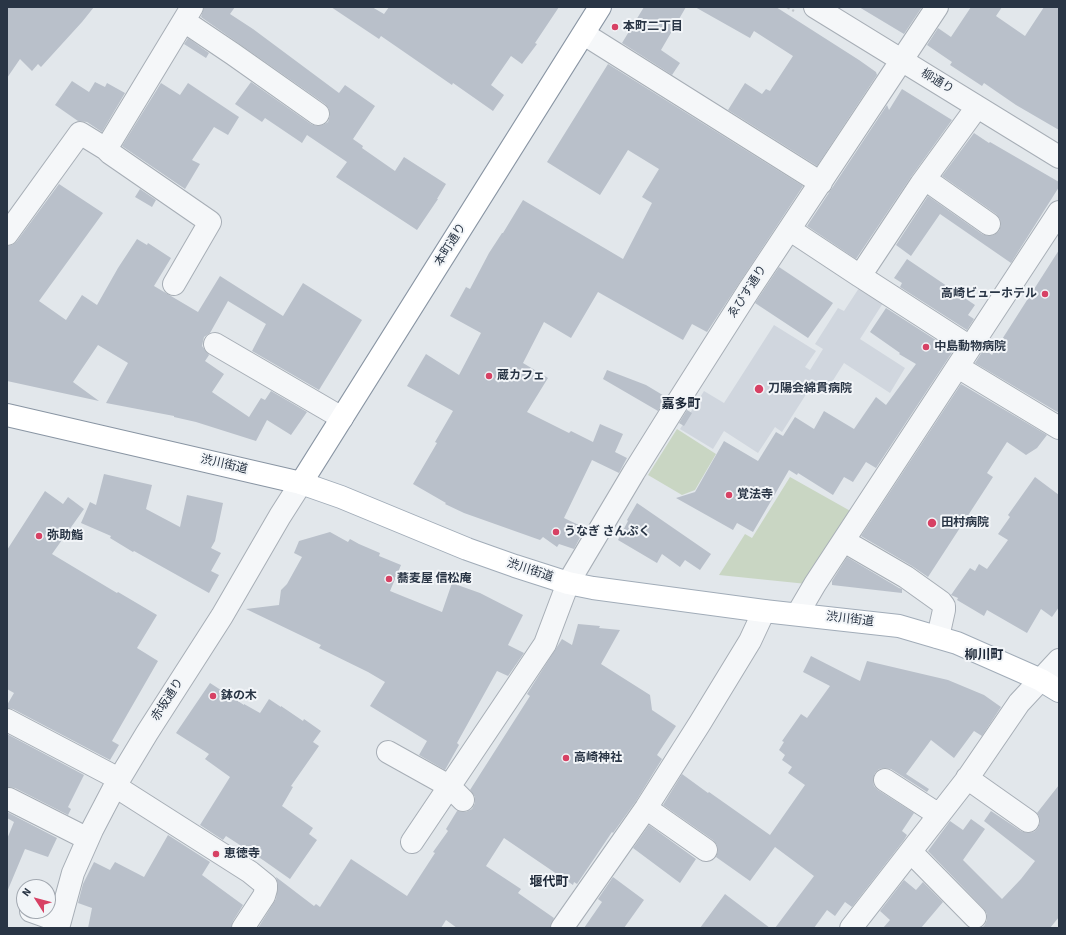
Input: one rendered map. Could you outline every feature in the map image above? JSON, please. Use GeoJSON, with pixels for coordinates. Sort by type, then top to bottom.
{"type":"FeatureCollection","features":[{"type":"Feature","properties":{"kind":"main road","name":"本町通り"},"geometry":{"type":"LineString","coordinates":[[301,483],[600,7]]}},
{"type":"Feature","properties":{"kind":"main road","name":"渋川街道"},"geometry":{"type":"LineString","coordinates":[[7,415],[301,483],[341,497],[467,549],[568,583],[593,588],[899,626],[957,643],[1050,686]]}},
{"type":"Feature","properties":{"kind":"street","name":"柳通り"},"geometry":{"type":"LineString","coordinates":[[815,7],[1059,157]]}},
{"type":"Feature","properties":{"kind":"street","name":"ゑびす通り"},"geometry":{"type":"LineString","coordinates":[[412,842],[456,793],[546,644],[568,583],[663,426],[749,290],[937,7]]}},
{"type":"Feature","properties":{"kind":"street"},"geometry":{"type":"LineString","coordinates":[[106,149],[188,14],[233,54],[318,114]]}},
{"type":"Feature","properties":{"kind":"street"},"geometry":{"type":"LineString","coordinates":[[584,34],[821,183]]}},
{"type":"Feature","properties":{"kind":"street"},"geometry":{"type":"LineString","coordinates":[[860,276],[925,179],[976,107]]}},
{"type":"Feature","properties":{"kind":"street"},"geometry":{"type":"LineString","coordinates":[[7,234],[80,133],[106,149],[210,222],[174,284]]}},
{"type":"Feature","properties":{"kind":"street"},"geometry":{"type":"LineString","coordinates":[[925,179],[989,224]]}},
{"type":"Feature","properties":{"kind":"street"},"geometry":{"type":"LineString","coordinates":[[798,614],[815,584],[1059,212]]}},
{"type":"Feature","properties":{"kind":"street"},"geometry":{"type":"LineString","coordinates":[[798,236],[970,347]]}},
{"type":"Feature","properties":{"kind":"street"},"geometry":{"type":"LineString","coordinates":[[224,354],[342,418]]}},
{"type":"Feature","properties":{"kind":"street"},"geometry":{"type":"LineString","coordinates":[[958,367],[1059,428]]}},
{"type":"Feature","properties":{"kind":"street","name":"赤坂通り"},"geometry":{"type":"LineString","coordinates":[[59,924],[74,873],[88,839],[117,783],[147,733],[222,616],[280,516],[301,483]]}},
{"type":"Feature","properties":{"kind":"street"},"geometry":{"type":"LineString","coordinates":[[844,541],[906,577],[944,606],[938,637]]}},
{"type":"Feature","properties":{"kind":"street"},"geometry":{"type":"LineString","coordinates":[[562,928],[646,808],[700,723],[750,641],[764,610]]}},
{"type":"Feature","properties":{"kind":"street"},"geometry":{"type":"LineString","coordinates":[[851,928],[967,778],[1019,703],[1050,686],[1059,660]]}},
{"type":"Feature","properties":{"kind":"street"},"geometry":{"type":"LineString","coordinates":[[7,720],[117,783],[250,872],[266,885],[264,896],[243,928]]}},
{"type":"Feature","properties":{"kind":"street"},"geometry":{"type":"LineString","coordinates":[[388,752],[456,793]]}},
{"type":"Feature","properties":{"kind":"street"},"geometry":{"type":"LineString","coordinates":[[967,778],[1028,821]]}},
{"type":"Feature","properties":{"kind":"street"},"geometry":{"type":"LineString","coordinates":[[885,780],[939,815]]}},
{"type":"Feature","properties":{"kind":"street"},"geometry":{"type":"LineString","coordinates":[[9,799],[88,839]]}},
{"type":"Feature","properties":{"kind":"street"},"geometry":{"type":"LineString","coordinates":[[646,808],[706,850]]}},
{"type":"Feature","properties":{"kind":"street"},"geometry":{"type":"LineString","coordinates":[[911,852],[975,917]]}},
{"type":"Feature","properties":{"kind":"street"},"geometry":{"type":"LineString","coordinates":[[48,919],[59,924]]}},
{"type":"Feature","properties":{"kind":"shaded area"},"geometry":{"type":"Polygon","coordinates":[[[861,285],[885,300],[860,339],[905,368],[890,393],[844,363],[825,393],[812,385],[782,432],[775,427],[758,453],[724,431],[713,449],[680,429],[704,391],[724,403],[774,325],[816,351],[805,367],[810,370],[823,349],[815,344],[838,308],[844,311],[861,285]]]}},
{"type":"Feature","properties":{"kind":"green space"},"geometry":{"type":"Polygon","coordinates":[[[677,429],[716,454],[695,490],[682,495],[648,475],[677,429]]]}},
{"type":"Feature","properties":{"kind":"green space"},"geometry":{"type":"Polygon","coordinates":[[[790,477],[854,513],[807,584],[719,575],[745,534],[752,538],[790,477]]]}},
{"type":"Feature","properties":{"kind":"building"},"geometry":{"type":"Polygon","coordinates":[[[7,7],[94,7],[41,67],[38,64],[32,71],[20,59],[7,78],[7,7]]]}},
{"type":"Feature","properties":{"kind":"building"},"geometry":{"type":"Polygon","coordinates":[[[204,7],[235,7],[230,14],[253,29],[339,93],[345,85],[375,106],[353,139],[363,146],[362,148],[395,171],[404,157],[446,184],[438,199],[417,230],[336,177],[347,162],[307,135],[302,143],[265,118],[262,122],[235,104],[251,82],[311,124],[316,126],[323,125],[328,122],[330,116],[329,109],[325,104],[201,17],[204,7]]]}},
{"type":"Feature","properties":{"kind":"building"},"geometry":{"type":"Polygon","coordinates":[[[331,7],[372,7],[384,14],[389,7],[559,7],[535,43],[537,44],[522,64],[511,56],[491,85],[504,95],[493,111],[453,83],[452,85],[381,36],[379,39],[331,7]]]}},
{"type":"Feature","properties":{"kind":"building"},"geometry":{"type":"Polygon","coordinates":[[[644,7],[686,7],[661,50],[680,63],[672,75],[622,43],[644,7]]]}},
{"type":"Feature","properties":{"kind":"building"},"geometry":{"type":"Polygon","coordinates":[[[695,7],[776,7],[876,72],[877,75],[817,166],[728,110],[745,83],[762,94],[766,89],[770,91],[793,56],[754,31],[750,38],[695,7]]]}},
{"type":"Feature","properties":{"kind":"building"},"geometry":{"type":"Polygon","coordinates":[[[859,7],[922,7],[904,34],[859,7]]]}},
{"type":"Feature","properties":{"kind":"building"},"geometry":{"type":"Polygon","coordinates":[[[971,7],[1002,7],[996,16],[1025,36],[1044,7],[1059,7],[1059,130],[1016,105],[984,83],[982,86],[950,65],[952,62],[927,45],[938,28],[951,37],[971,7]]]}},
{"type":"Feature","properties":{"kind":"building"},"geometry":{"type":"Polygon","coordinates":[[[188,38],[209,53],[206,58],[184,44],[188,38]]]}},
{"type":"Feature","properties":{"kind":"building"},"geometry":{"type":"Polygon","coordinates":[[[608,64],[803,186],[707,332],[692,324],[683,340],[598,292],[571,338],[544,322],[523,363],[548,378],[527,412],[569,433],[571,431],[593,442],[600,424],[623,434],[615,452],[627,458],[619,473],[592,460],[564,518],[585,528],[574,549],[559,544],[557,547],[543,537],[540,540],[464,513],[445,504],[446,503],[413,484],[437,443],[435,442],[453,411],[407,386],[426,354],[459,375],[481,333],[450,316],[466,287],[470,289],[489,253],[523,200],[623,259],[652,203],[642,197],[659,169],[628,150],[600,195],[547,162],[608,64]]]}},
{"type":"Feature","properties":{"kind":"building"},"geometry":{"type":"Polygon","coordinates":[[[72,81],[89,92],[95,82],[105,87],[107,83],[125,93],[102,132],[87,122],[78,121],[55,105],[72,81]]]}},
{"type":"Feature","properties":{"kind":"building"},"geometry":{"type":"Polygon","coordinates":[[[161,83],[180,95],[188,83],[239,117],[228,135],[214,127],[192,160],[200,164],[185,189],[122,146],[161,83]]]}},
{"type":"Feature","properties":{"kind":"building"},"geometry":{"type":"Polygon","coordinates":[[[902,89],[952,120],[911,177],[856,259],[807,226],[887,105],[889,110],[902,89]]]}},
{"type":"Feature","properties":{"kind":"building"},"geometry":{"type":"Polygon","coordinates":[[[974,133],[1059,182],[1059,187],[1011,263],[940,214],[911,256],[896,245],[928,196],[982,234],[988,236],[994,235],[999,231],[1001,225],[1000,219],[996,214],[942,176],[974,133]]]}},
{"type":"Feature","properties":{"kind":"building"},"geometry":{"type":"Polygon","coordinates":[[[59,184],[103,213],[39,301],[66,320],[82,295],[97,305],[118,268],[137,239],[147,245],[148,243],[171,258],[154,286],[198,312],[220,276],[283,316],[303,283],[362,320],[319,390],[252,351],[266,324],[228,301],[210,333],[204,337],[202,346],[209,355],[205,361],[224,374],[212,392],[249,417],[261,398],[265,400],[271,391],[307,412],[291,435],[267,420],[256,441],[174,416],[106,403],[128,363],[98,345],[73,382],[99,401],[7,381],[7,246],[12,245],[17,241],[59,184]]]}},
{"type":"Feature","properties":{"kind":"building"},"geometry":{"type":"Polygon","coordinates":[[[140,189],[156,200],[152,207],[135,197],[140,189]]]}},
{"type":"Feature","properties":{"kind":"building","name":"高崎ビューホテル"},"geometry":{"type":"Polygon","coordinates":[[[1059,250],[1059,413],[975,363],[984,349],[992,355],[1059,250]]]}},
{"type":"Feature","properties":{"kind":"building"},"geometry":{"type":"Polygon","coordinates":[[[907,259],[975,305],[968,315],[974,319],[967,330],[900,287],[902,283],[894,278],[907,259]]]}},
{"type":"Feature","properties":{"kind":"building"},"geometry":{"type":"Polygon","coordinates":[[[779,267],[833,303],[808,338],[755,303],[779,267]]]}},
{"type":"Feature","properties":{"kind":"building"},"geometry":{"type":"Polygon","coordinates":[[[886,308],[953,351],[876,468],[866,462],[853,482],[844,477],[833,495],[798,473],[797,475],[789,470],[753,532],[737,523],[733,530],[676,498],[695,492],[724,441],[758,461],[776,432],[783,436],[795,417],[814,429],[824,411],[854,429],[876,397],[886,405],[916,364],[899,354],[900,353],[870,332],[886,308]]]}},
{"type":"Feature","properties":{"kind":"building"},"geometry":{"type":"Polygon","coordinates":[[[607,370],[646,385],[666,397],[658,411],[603,379],[607,370]]]}},
{"type":"Feature","properties":{"kind":"building"},"geometry":{"type":"Polygon","coordinates":[[[961,384],[1047,435],[1037,448],[1026,455],[1007,442],[987,473],[993,477],[928,577],[861,536],[961,384]]]}},
{"type":"Feature","properties":{"kind":"building"},"geometry":{"type":"Polygon","coordinates":[[[687,410],[692,413],[684,426],[679,423],[687,410]]]}},
{"type":"Feature","properties":{"kind":"building"},"geometry":{"type":"Polygon","coordinates":[[[104,474],[152,485],[146,509],[180,527],[187,495],[223,503],[215,541],[211,548],[221,553],[211,571],[219,575],[209,593],[134,551],[133,552],[110,538],[111,536],[81,523],[90,502],[96,505],[104,474]]]}},
{"type":"Feature","properties":{"kind":"building"},"geometry":{"type":"Polygon","coordinates":[[[1035,477],[1059,495],[1059,607],[1052,617],[1041,609],[1027,633],[987,610],[984,616],[957,600],[958,598],[951,595],[970,568],[975,571],[979,564],[987,569],[1008,540],[998,534],[1010,517],[1008,515],[1035,477]]]}},
{"type":"Feature","properties":{"kind":"building"},"geometry":{"type":"Polygon","coordinates":[[[45,491],[63,504],[68,497],[84,509],[52,554],[157,615],[137,648],[158,661],[112,741],[119,745],[110,760],[13,709],[7,708],[7,705],[14,693],[7,689],[7,550],[45,491]]]}},
{"type":"Feature","properties":{"kind":"building"},"geometry":{"type":"Polygon","coordinates":[[[637,503],[711,554],[700,570],[685,560],[680,567],[662,554],[657,563],[618,540],[637,503]]]}},
{"type":"Feature","properties":{"kind":"building"},"geometry":{"type":"Polygon","coordinates":[[[330,532],[348,542],[350,539],[380,553],[379,556],[401,565],[390,591],[442,612],[452,583],[480,593],[523,615],[508,645],[524,653],[508,676],[497,671],[457,743],[459,745],[445,770],[419,755],[427,741],[370,706],[385,682],[319,648],[321,645],[246,609],[279,605],[281,590],[287,584],[302,557],[294,553],[299,541],[330,532]]]}},
{"type":"Feature","properties":{"kind":"building"},"geometry":{"type":"Polygon","coordinates":[[[847,557],[902,589],[902,593],[832,585],[832,581],[847,557]]]}},
{"type":"Feature","properties":{"kind":"building"},"geometry":{"type":"Polygon","coordinates":[[[578,624],[620,630],[601,664],[650,695],[652,710],[676,726],[657,755],[662,759],[636,801],[613,833],[612,832],[577,884],[574,882],[573,885],[504,838],[486,866],[521,889],[518,893],[554,918],[550,928],[457,928],[446,920],[441,928],[258,928],[276,899],[278,885],[276,877],[314,906],[316,904],[320,907],[351,859],[407,896],[435,853],[433,852],[448,831],[446,829],[457,811],[466,812],[472,809],[475,803],[475,797],[470,790],[530,696],[527,694],[562,639],[572,645],[578,624]]]}},
{"type":"Feature","properties":{"kind":"building"},"geometry":{"type":"Polygon","coordinates":[[[811,656],[860,681],[867,661],[948,680],[984,695],[1001,707],[982,736],[974,731],[954,758],[931,740],[906,774],[929,789],[927,792],[891,769],[879,769],[875,773],[873,780],[874,786],[914,813],[902,831],[907,835],[904,840],[852,907],[845,902],[835,916],[827,910],[814,928],[775,928],[814,876],[775,847],[750,881],[716,857],[718,851],[717,845],[713,840],[663,805],[682,774],[770,835],[805,785],[788,773],[792,767],[782,760],[785,755],[779,750],[784,742],[782,741],[801,714],[807,718],[830,686],[803,672],[811,656]]]}},
{"type":"Feature","properties":{"kind":"building"},"geometry":{"type":"Polygon","coordinates":[[[210,683],[244,705],[260,713],[269,699],[303,721],[304,719],[321,731],[313,742],[319,746],[291,786],[293,787],[282,806],[313,828],[309,834],[317,840],[290,879],[226,836],[223,840],[200,825],[230,777],[205,759],[209,754],[176,733],[210,683]]]}},
{"type":"Feature","properties":{"kind":"building"},"geometry":{"type":"Polygon","coordinates":[[[7,734],[84,775],[68,807],[71,809],[68,815],[15,788],[7,787],[7,734]]]}},
{"type":"Feature","properties":{"kind":"building"},"geometry":{"type":"Polygon","coordinates":[[[1059,785],[1059,917],[1050,928],[980,928],[984,926],[987,920],[987,914],[984,909],[928,851],[950,821],[963,830],[971,819],[985,829],[963,860],[1002,899],[1021,879],[1035,861],[984,821],[991,811],[1021,831],[1027,833],[1034,832],[1040,823],[1037,813],[1059,785]]]}},
{"type":"Feature","properties":{"kind":"building"},"geometry":{"type":"Polygon","coordinates":[[[7,812],[57,838],[48,857],[25,849],[7,892],[7,839],[14,822],[7,818],[7,812]]]}},
{"type":"Feature","properties":{"kind":"building"},"geometry":{"type":"Polygon","coordinates":[[[649,825],[696,859],[680,883],[633,848],[649,825]]]}},
{"type":"Feature","properties":{"kind":"building"},"geometry":{"type":"Polygon","coordinates":[[[168,835],[210,862],[202,875],[243,905],[233,921],[231,928],[88,928],[92,908],[78,903],[83,884],[94,862],[110,870],[115,862],[144,877],[168,835]]]}},
{"type":"Feature","properties":{"kind":"building"},"geometry":{"type":"Polygon","coordinates":[[[613,877],[644,900],[624,928],[584,928],[602,902],[598,899],[613,877]]]}},
{"type":"Feature","properties":{"kind":"building"},"geometry":{"type":"Polygon","coordinates":[[[904,880],[916,890],[923,882],[943,902],[921,928],[883,928],[890,920],[880,911],[904,880]]]}},
{"type":"Feature","properties":{"kind":"building"},"geometry":{"type":"Polygon","coordinates":[[[725,894],[770,928],[700,928],[725,894]]]}},
{"type":"Feature","properties":{"kind":"place","name":"本町二丁目"},"geometry":{"type":"Point","coordinates":[615,27]}},
{"type":"Feature","properties":{"kind":"place","name":"高崎ビューホテル"},"geometry":{"type":"Point","coordinates":[1045,294]}},
{"type":"Feature","properties":{"kind":"place","name":"中島動物病院"},"geometry":{"type":"Point","coordinates":[926,347]}},
{"type":"Feature","properties":{"kind":"place","name":"蔵カフェ"},"geometry":{"type":"Point","coordinates":[489,376]}},
{"type":"Feature","properties":{"kind":"place","name":"刀陽会綿貫病院"},"geometry":{"type":"Point","coordinates":[759,389]}},
{"type":"Feature","properties":{"kind":"place","name":"覚法寺"},"geometry":{"type":"Point","coordinates":[729,495]}},
{"type":"Feature","properties":{"kind":"place","name":"田村病院"},"geometry":{"type":"Point","coordinates":[932,523]}},
{"type":"Feature","properties":{"kind":"place","name":"うなぎ さんぷく"},"geometry":{"type":"Point","coordinates":[556,532]}},
{"type":"Feature","properties":{"kind":"place","name":"弥助鮨"},"geometry":{"type":"Point","coordinates":[39,536]}},
{"type":"Feature","properties":{"kind":"place","name":"蕎麦屋 信松庵"},"geometry":{"type":"Point","coordinates":[389,579]}},
{"type":"Feature","properties":{"kind":"place","name":"鉢の木"},"geometry":{"type":"Point","coordinates":[213,696]}},
{"type":"Feature","properties":{"kind":"place","name":"高崎神社"},"geometry":{"type":"Point","coordinates":[566,758]}},
{"type":"Feature","properties":{"kind":"place","name":"恵徳寺"},"geometry":{"type":"Point","coordinates":[216,854]}},
{"type":"Feature","properties":{"kind":"district","name":"嘉多町"},"geometry":{"type":"Point","coordinates":[681,405]}},
{"type":"Feature","properties":{"kind":"district","name":"柳川町"},"geometry":{"type":"Point","coordinates":[984,656]}},
{"type":"Feature","properties":{"kind":"district","name":"堰代町"},"geometry":{"type":"Point","coordinates":[549,883]}}]}
